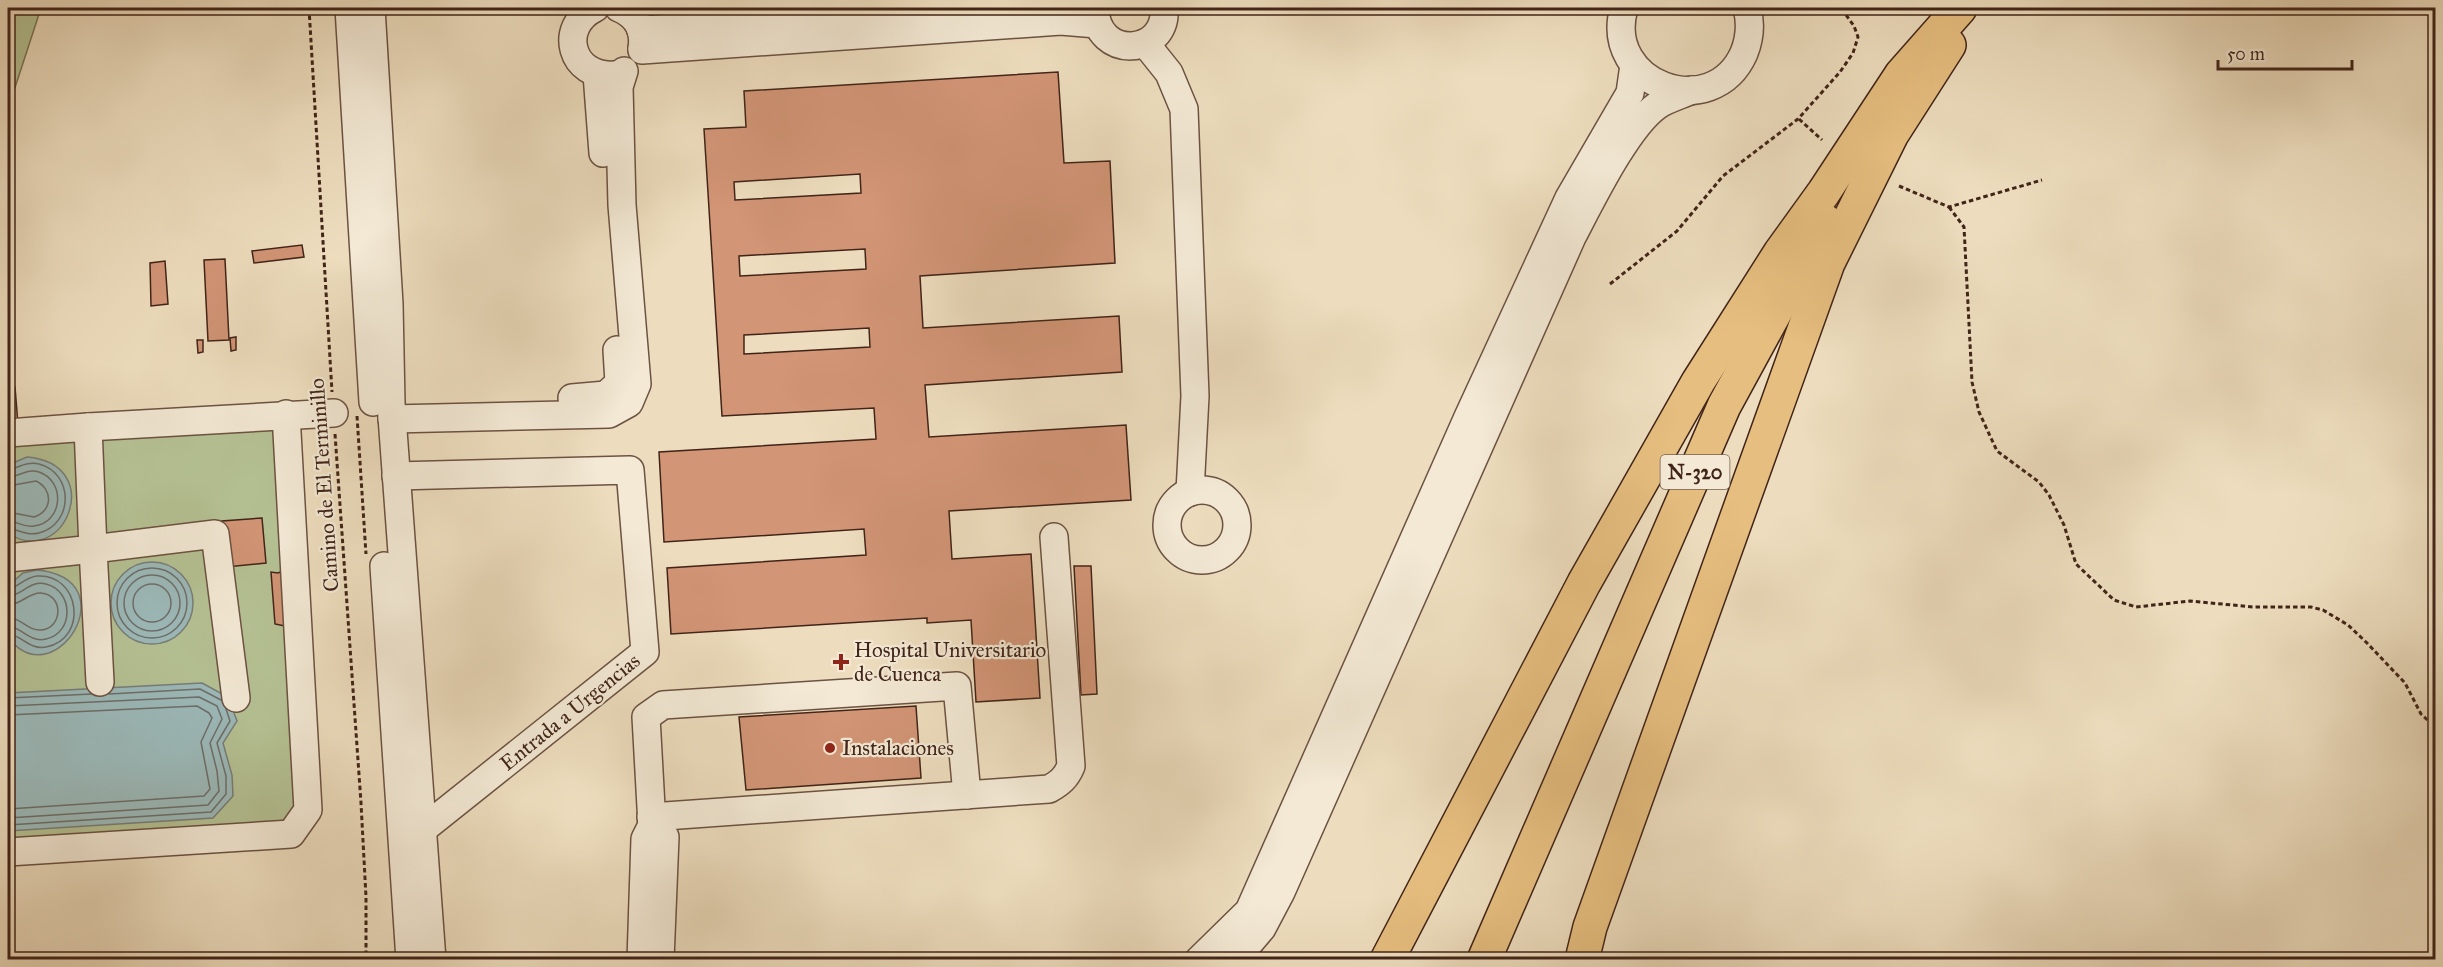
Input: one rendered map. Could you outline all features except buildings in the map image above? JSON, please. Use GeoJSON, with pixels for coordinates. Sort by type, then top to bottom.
{"type":"FeatureCollection","features":[{"type":"Feature","properties":{"kind":"highway"},"geometry":{"type":"LineString","coordinates":[[1387,960],[1584,584],[1698,382],[1780,253],[1824,192],[1901,75],[1963,13]]}},
{"type":"Feature","properties":{"kind":"highway"},"geometry":{"type":"LineString","coordinates":[[1582,960],[1594,916],[1828,263],[1892,134],[1963,13]]}},
{"type":"Feature","properties":{"kind":"highway","name":"N-320"},"geometry":{"type":"LineString","coordinates":[[1484,960],[1724,406],[1822,225],[1921,62],[1963,13]]}},
{"type":"Feature","properties":{"kind":"street"},"geometry":{"type":"LineString","coordinates":[[349,8],[410,960]]}},
{"type":"Feature","properties":{"kind":"street"},"geometry":{"type":"LineString","coordinates":[[371,8],[389,304],[391,411],[432,960]]}},
{"type":"Feature","properties":{"kind":"street"},"geometry":{"type":"LineString","coordinates":[[583,11],[575,27],[573,46],[581,63],[597,74],[615,75],[632,66],[641,40],[631,14],[620,8]]}},
{"type":"Feature","properties":{"kind":"street"},"geometry":{"type":"LineString","coordinates":[[641,40],[962,8]]}},
{"type":"Feature","properties":{"kind":"street"},"geometry":{"type":"LineString","coordinates":[[641,40],[1062,21],[1096,16],[1113,42],[1129,46],[1145,43],[1159,30],[1163,21],[1164,8]]}},
{"type":"Feature","properties":{"kind":"street"},"geometry":{"type":"LineString","coordinates":[[1624,8],[1622,35],[1634,65],[1645,77],[1659,86],[1692,90]]}},
{"type":"Feature","properties":{"kind":"street"},"geometry":{"type":"LineString","coordinates":[[1235,960],[1262,928],[1281,892],[1572,237],[1601,182],[1645,118],[1658,105],[1692,90],[1718,82],[1738,64],[1749,39],[1747,8]]}},
{"type":"Feature","properties":{"kind":"street"},"geometry":{"type":"LineString","coordinates":[[1145,43],[1169,73],[1184,109],[1195,396],[1190,492]]}},
{"type":"Feature","properties":{"kind":"street"},"geometry":{"type":"LineString","coordinates":[[1199,960],[1249,911],[1468,417],[1569,198],[1630,93],[1634,65]]}},
{"type":"Feature","properties":{"kind":"street"},"geometry":{"type":"LineString","coordinates":[[391,411],[609,414],[629,403],[637,384],[622,205],[619,87],[624,71]]}},
{"type":"Feature","properties":{"kind":"street"},"geometry":{"type":"LineString","coordinates":[[391,411],[591,397],[606,394],[619,383],[597,74]]}},
{"type":"Feature","properties":{"kind":"street"},"geometry":{"type":"LineString","coordinates":[[8,433],[345,412]]}},
{"type":"Feature","properties":{"kind":"street"},"geometry":{"type":"LineString","coordinates":[[8,852],[291,834],[308,810],[286,414]]}},
{"type":"Feature","properties":{"kind":"street"},"geometry":{"type":"LineString","coordinates":[[88,427],[100,682]]}},
{"type":"Feature","properties":{"kind":"street","name":"Entrada a Urgencias"},"geometry":{"type":"LineString","coordinates":[[396,476],[630,470],[645,652],[422,830]]}},
{"type":"Feature","properties":{"kind":"street"},"geometry":{"type":"LineString","coordinates":[[8,558],[215,534],[236,699]]}},
{"type":"Feature","properties":{"kind":"street"},"geometry":{"type":"LineString","coordinates":[[652,821],[1048,789],[1067,777],[1071,766],[1054,537]]}},
{"type":"Feature","properties":{"kind":"street"},"geometry":{"type":"LineString","coordinates":[[641,960],[645,839],[652,821],[646,717],[663,705],[957,686],[967,795]]}},
{"type":"Feature","properties":{"kind":"street"},"geometry":{"type":"LineString","coordinates":[[652,821],[665,837],[660,960]]}},
{"type":"Feature","properties":{"kind":"path","name":"Camino de El Terminillo"},"geometry":{"type":"LineString","coordinates":[[309,8],[345,412],[366,960]]}},
{"type":"Feature","properties":{"kind":"path"},"geometry":{"type":"LineString","coordinates":[[1610,284],[1677,231],[1723,177],[1798,119],[1840,72],[1857,45],[1857,32],[1840,8]]}},
{"type":"Feature","properties":{"kind":"path"},"geometry":{"type":"LineString","coordinates":[[1798,119],[1822,140]]}},
{"type":"Feature","properties":{"kind":"path"},"geometry":{"type":"LineString","coordinates":[[1949,207],[2042,180]]}},
{"type":"Feature","properties":{"kind":"path"},"geometry":{"type":"LineString","coordinates":[[1899,186],[1949,207],[1964,227],[1972,382],[1979,412],[1997,452],[2039,482],[2049,495],[2064,525],[2076,564],[2114,600],[2136,607],[2190,601],[2253,607],[2311,607],[2323,610],[2348,625],[2367,643],[2405,683],[2421,714],[2436,728]]}},
{"type":"Feature","properties":{"kind":"path"},"geometry":{"type":"LineString","coordinates":[[345,412],[366,555]]}},
{"type":"Feature","properties":{"kind":"green space"},"geometry":{"type":"Polygon","coordinates":[[[8,8],[41,8],[8,109],[8,8]]]}},
{"type":"Feature","properties":{"kind":"green space"},"geometry":{"type":"Polygon","coordinates":[[[279,413],[299,825],[8,842],[8,440],[279,413]]]}},
{"type":"Feature","properties":{"kind":"water"},"geometry":{"type":"Polygon","coordinates":[[[27,457],[52,464],[66,477],[71,494],[69,512],[60,527],[46,538],[28,541],[8,533],[8,465],[27,457]]]}},
{"type":"Feature","properties":{"kind":"water"},"geometry":{"type":"Polygon","coordinates":[[[152,562],[168,565],[181,574],[190,587],[193,603],[190,619],[181,632],[168,641],[152,644],[136,641],[123,632],[114,619],[111,603],[114,587],[123,574],[136,565],[152,562]]]}},
{"type":"Feature","properties":{"kind":"water"},"geometry":{"type":"Polygon","coordinates":[[[37,570],[64,578],[78,593],[81,612],[75,630],[62,645],[45,654],[26,652],[8,637],[8,586],[23,573],[37,570]]]}},
{"type":"Feature","properties":{"kind":"water"},"geometry":{"type":"Polygon","coordinates":[[[202,683],[228,697],[237,721],[223,743],[232,775],[233,796],[213,818],[8,831],[8,693],[202,683]]]}},
{"type":"Feature","properties":{"kind":"place","name":"Hospital Universitario de Cuenca"},"geometry":{"type":"Point","coordinates":[841,662]}},
{"type":"Feature","properties":{"kind":"place","name":"Instalaciones"},"geometry":{"type":"Point","coordinates":[830,748]}}]}
